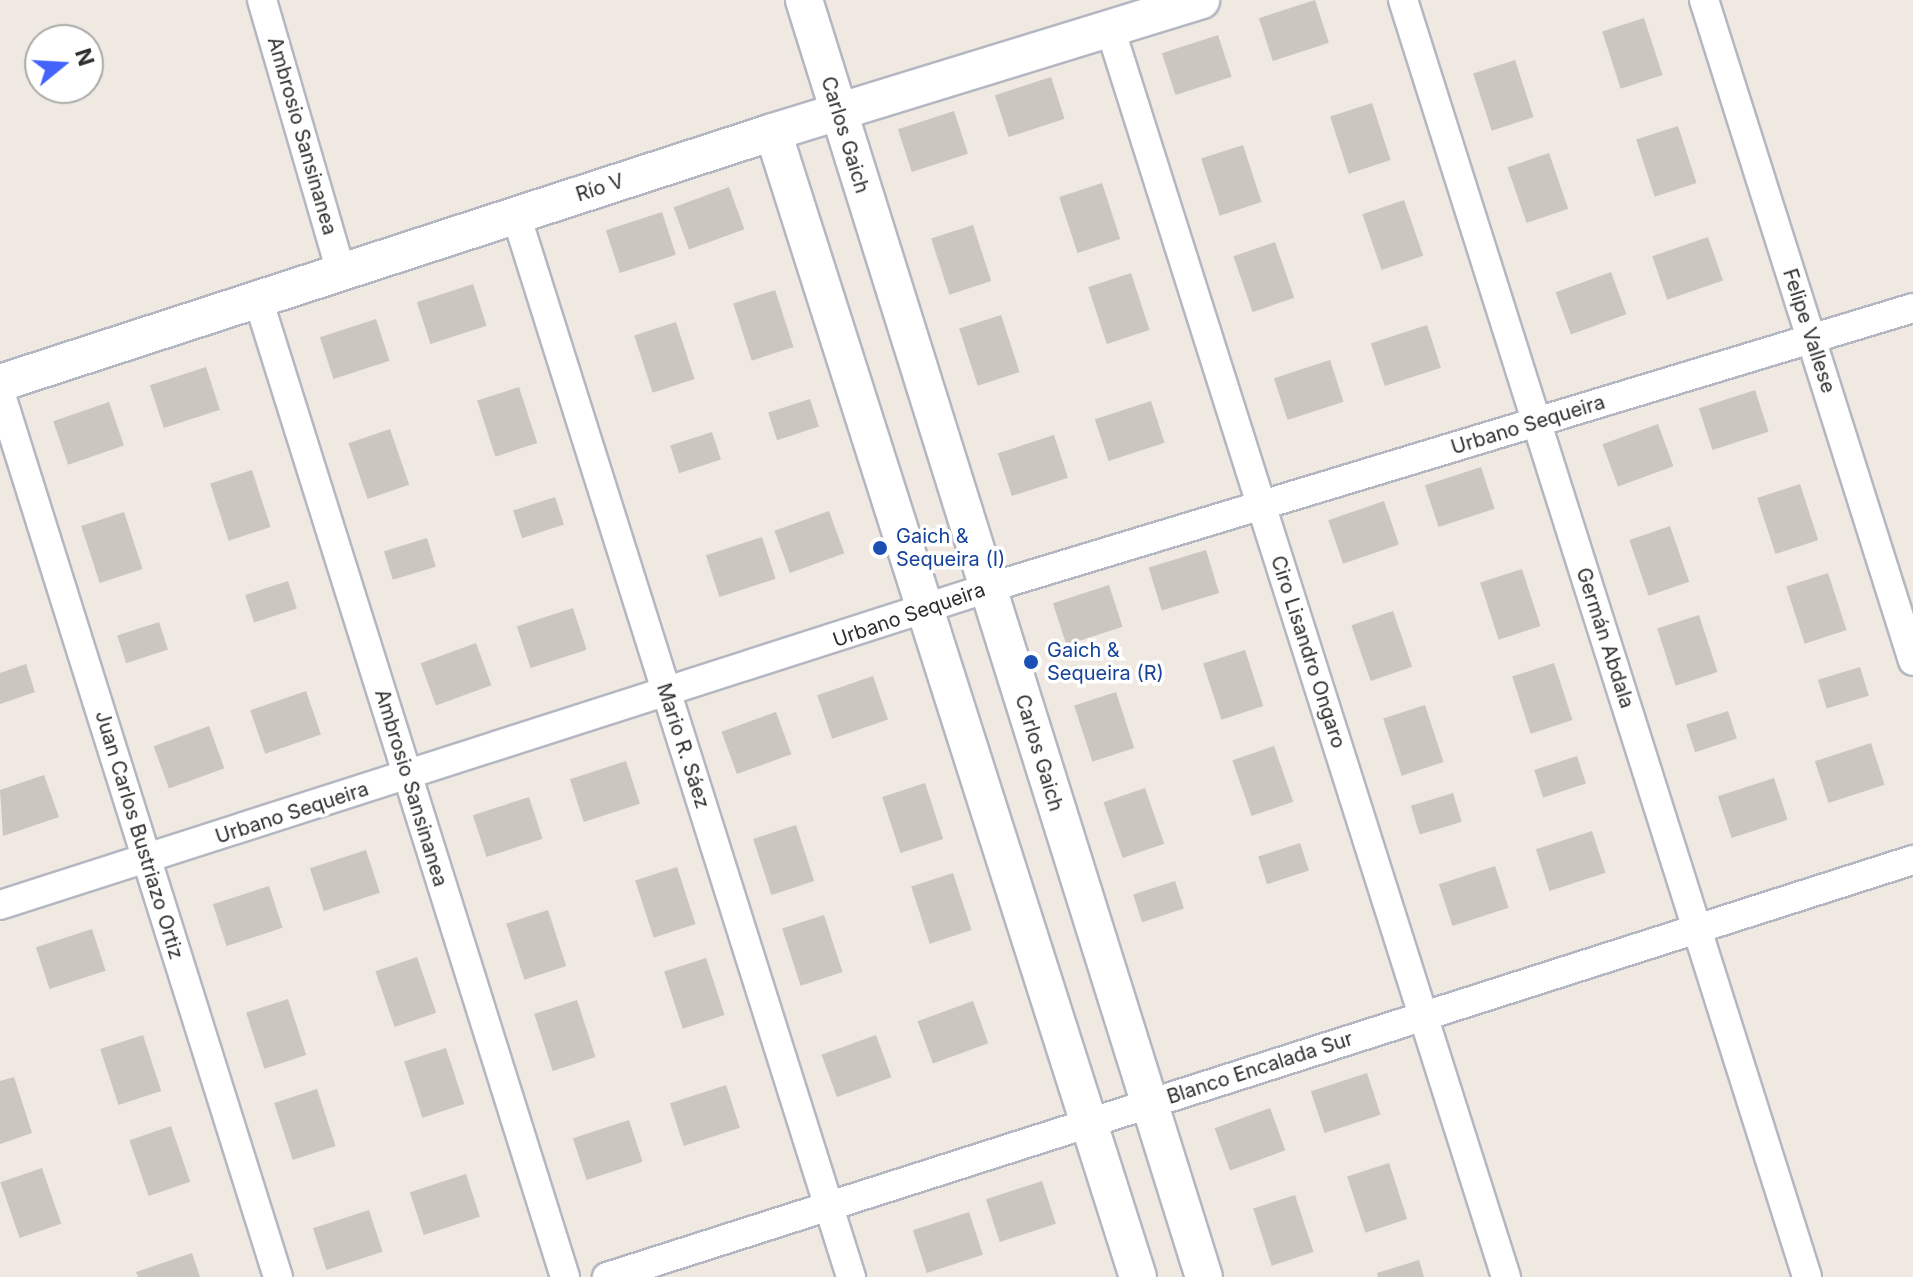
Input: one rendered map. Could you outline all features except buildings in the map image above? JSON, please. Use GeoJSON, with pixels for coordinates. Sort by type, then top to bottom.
{"type":"FeatureCollection","features":[{"type":"Feature","properties":{"kind":"street","name":"Ambrosio Sansinanea"},"geometry":{"type":"LineString","coordinates":[[262,0],[341,272]]}},
{"type":"Feature","properties":{"kind":"street","name":"Carlos Gaich"},"geometry":{"type":"LineString","coordinates":[[804,0],[1204,1277]]}},
{"type":"Feature","properties":{"kind":"street","name":"Río V"},"geometry":{"type":"LineString","coordinates":[[0,383],[838,111],[1201,0]]}},
{"type":"Feature","properties":{"kind":"street","name":"Germán Abdala"},"geometry":{"type":"LineString","coordinates":[[1403,0],[1807,1277]]}},
{"type":"Feature","properties":{"kind":"street","name":"Felipe Vallese"},"geometry":{"type":"LineString","coordinates":[[1704,0],[1913,661]]}},
{"type":"Feature","properties":{"kind":"street","name":"Ciro Lisandro Ongaro"},"geometry":{"type":"LineString","coordinates":[[1110,28],[1506,1277]]}},
{"type":"Feature","properties":{"kind":"street"},"geometry":{"type":"LineString","coordinates":[[773,132],[1138,1277]]}},
{"type":"Feature","properties":{"kind":"street","name":"Mario R. Sáez"},"geometry":{"type":"LineString","coordinates":[[516,215],[851,1277]]}},
{"type":"Feature","properties":{"kind":"street","name":"Ambrosio Sansinanea"},"geometry":{"type":"LineString","coordinates":[[258,299],[565,1277]]}},
{"type":"Feature","properties":{"kind":"street","name":"Urbano Sequeira"},"geometry":{"type":"LineString","coordinates":[[0,905],[926,612],[988,588],[1913,308]]}},
{"type":"Feature","properties":{"kind":"street","name":"Juan Carlos Bustriazo Ortiz"},"geometry":{"type":"LineString","coordinates":[[0,392],[278,1277]]}},
{"type":"Feature","properties":{"kind":"street","name":"Blanco Encalada Sur"},"geometry":{"type":"LineString","coordinates":[[607,1277],[1913,860]]}},
{"type":"Feature","properties":{"kind":"place","name":"Gaich & Sequeira (I)"},"geometry":{"type":"Point","coordinates":[880,548]}},
{"type":"Feature","properties":{"kind":"place","name":"Gaich & Sequeira (R)"},"geometry":{"type":"Point","coordinates":[1031,662]}}]}
